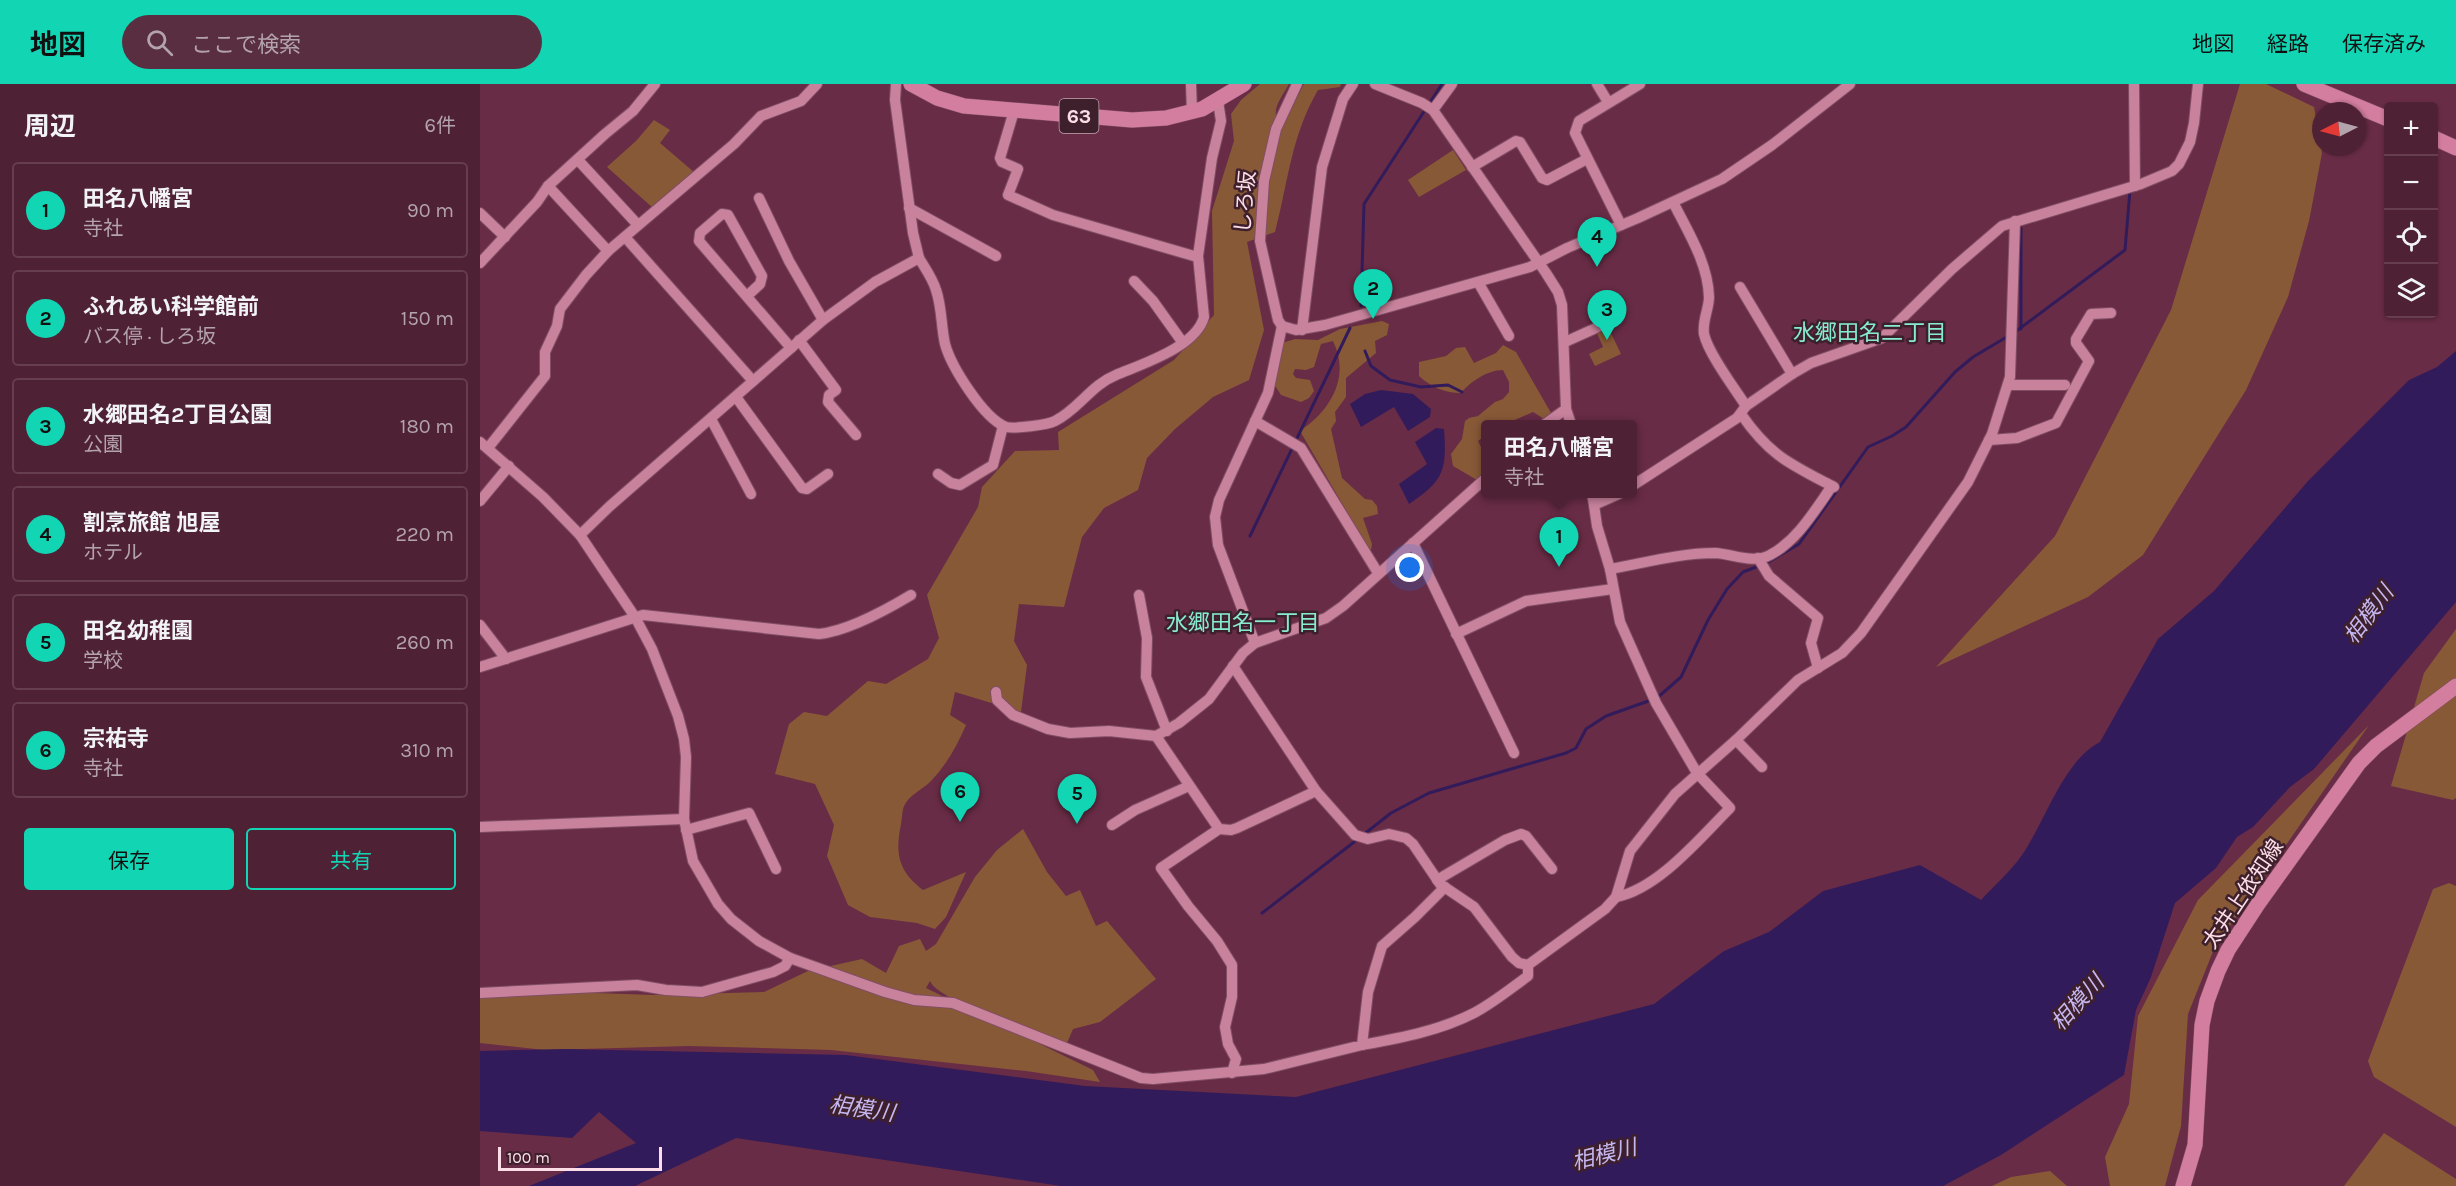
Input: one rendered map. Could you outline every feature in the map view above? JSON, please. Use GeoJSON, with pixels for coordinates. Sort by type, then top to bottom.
{"type":"FeatureCollection","features":[{"type":"Feature","properties":{"kind":"main road","name":"63"},"geometry":{"type":"LineString","coordinates":[[911,84],[937,98],[964,106],[1132,120],[1166,118],[1192,112],[1218,101],[1244,84]]}},
{"type":"Feature","properties":{"kind":"main road"},"geometry":{"type":"LineString","coordinates":[[2304,84],[2384,117]]}},
{"type":"Feature","properties":{"kind":"main road"},"geometry":{"type":"LineString","coordinates":[[2438,140],[2456,148]]}},
{"type":"Feature","properties":{"kind":"main road","name":"太井上依知線"},"geometry":{"type":"LineString","coordinates":[[2183,1186],[2195,1145],[2202,1025],[2207,1001],[2228,950],[2258,904],[2360,763],[2376,746],[2456,686]]}},
{"type":"Feature","properties":{"kind":"street"},"geometry":{"type":"LineString","coordinates":[[480,263],[537,202],[548,186],[633,111],[655,84]]}},
{"type":"Feature","properties":{"kind":"street"},"geometry":{"type":"LineString","coordinates":[[817,84],[801,101],[760,116],[734,144],[608,251],[562,305],[557,326],[546,352],[545,376],[484,446],[543,497],[580,536],[635,617],[664,679],[684,739],[686,830],[693,861],[718,904],[731,919],[759,941],[790,958],[885,992],[914,1000],[953,1004],[1141,1078],[1152,1079],[1232,1073],[1275,1066],[1415,1034],[1472,1014],[1496,1000],[1528,976],[1528,965]]}},
{"type":"Feature","properties":{"kind":"street"},"geometry":{"type":"LineString","coordinates":[[896,84],[895,100],[913,233],[919,258],[936,290],[946,345],[955,370],[973,396],[1003,426],[1015,428],[1056,421],[1104,379],[1148,361],[1183,343],[1197,332],[1204,317],[1204,298],[1198,256],[1212,158],[1221,121],[1218,101]]}},
{"type":"Feature","properties":{"kind":"street"},"geometry":{"type":"LineString","coordinates":[[1191,84],[1192,112]]}},
{"type":"Feature","properties":{"kind":"street","name":"しろ坂"},"geometry":{"type":"LineString","coordinates":[[1282,326],[1278,320],[1263,258],[1261,225],[1264,181],[1270,147],[1282,113],[1297,84]]}},
{"type":"Feature","properties":{"kind":"street"},"geometry":{"type":"LineString","coordinates":[[1302,330],[1322,167],[1343,99],[1353,84]]}},
{"type":"Feature","properties":{"kind":"street"},"geometry":{"type":"LineString","coordinates":[[1375,84],[1422,102],[1433,110],[1558,292],[1564,315],[1566,409],[1570,420]]}},
{"type":"Feature","properties":{"kind":"street"},"geometry":{"type":"LineString","coordinates":[[1433,110],[1452,84]]}},
{"type":"Feature","properties":{"kind":"street"},"geometry":{"type":"LineString","coordinates":[[1597,84],[1608,102]]}},
{"type":"Feature","properties":{"kind":"street"},"geometry":{"type":"LineString","coordinates":[[1621,225],[1575,133],[1579,121],[1640,84]]}},
{"type":"Feature","properties":{"kind":"street"},"geometry":{"type":"LineString","coordinates":[[1256,643],[1218,545],[1214,527],[1219,500],[1268,393],[1282,326],[1302,330],[1479,282],[1537,263],[1722,179],[1850,84]]}},
{"type":"Feature","properties":{"kind":"street"},"geometry":{"type":"LineString","coordinates":[[2134,84],[2135,186]]}},
{"type":"Feature","properties":{"kind":"street"},"geometry":{"type":"LineString","coordinates":[[1637,483],[1792,374],[1811,363],[1882,338],[1988,236],[2002,226],[2164,176],[2182,159],[2190,142],[2198,84]]}},
{"type":"Feature","properties":{"kind":"street"},"geometry":{"type":"LineString","coordinates":[[1014,111],[1000,158],[1002,162],[1018,169],[1008,195],[1053,215],[1107,229],[1179,253],[1198,256]]}},
{"type":"Feature","properties":{"kind":"street"},"geometry":{"type":"LineString","coordinates":[[1472,167],[1516,141],[1520,142],[1542,178],[1547,180],[1587,159]]}},
{"type":"Feature","properties":{"kind":"street"},"geometry":{"type":"LineString","coordinates":[[578,160],[638,225]]}},
{"type":"Feature","properties":{"kind":"street"},"geometry":{"type":"LineString","coordinates":[[548,186],[608,251]]}},
{"type":"Feature","properties":{"kind":"street"},"geometry":{"type":"LineString","coordinates":[[759,198],[789,261],[823,320]]}},
{"type":"Feature","properties":{"kind":"street"},"geometry":{"type":"LineString","coordinates":[[1610,569],[1707,553],[1759,560],[1768,556],[1796,534],[1833,487],[1785,461],[1768,448],[1743,410],[1704,334],[1704,320],[1709,300],[1707,282],[1695,246],[1672,202]]}},
{"type":"Feature","properties":{"kind":"street"},"geometry":{"type":"LineString","coordinates":[[909,208],[996,256]]}},
{"type":"Feature","properties":{"kind":"street"},"geometry":{"type":"LineString","coordinates":[[480,213],[505,237]]}},
{"type":"Feature","properties":{"kind":"street"},"geometry":{"type":"LineString","coordinates":[[747,296],[760,284],[762,276],[728,215],[724,214],[700,233],[699,238],[747,296],[795,344],[836,390],[829,395],[828,402],[856,435]]}},
{"type":"Feature","properties":{"kind":"street"},"geometry":{"type":"LineString","coordinates":[[1233,666],[1316,791],[1355,835],[1368,838],[1389,834],[1406,838],[1413,844],[1441,883],[1474,906],[1512,957],[1519,963],[1528,965],[1605,909],[1616,897],[1630,851],[1675,794],[1736,740],[1798,680],[1842,653],[1861,633],[1968,482],[1989,440],[2008,385],[2013,330],[2015,221]]}},
{"type":"Feature","properties":{"kind":"street"},"geometry":{"type":"LineString","coordinates":[[625,237],[753,381]]}},
{"type":"Feature","properties":{"kind":"street"},"geometry":{"type":"LineString","coordinates":[[580,536],[610,506],[823,320],[875,282],[919,258]]}},
{"type":"Feature","properties":{"kind":"street"},"geometry":{"type":"LineString","coordinates":[[1134,281],[1153,301],[1183,343]]}},
{"type":"Feature","properties":{"kind":"street"},"geometry":{"type":"LineString","coordinates":[[1479,282],[1509,336]]}},
{"type":"Feature","properties":{"kind":"street"},"geometry":{"type":"LineString","coordinates":[[1740,287],[1792,374]]}},
{"type":"Feature","properties":{"kind":"street"},"geometry":{"type":"LineString","coordinates":[[1989,440],[2017,438],[2056,423],[2090,361],[2076,343],[2076,339],[2091,314],[2111,313]]}},
{"type":"Feature","properties":{"kind":"street"},"geometry":{"type":"LineString","coordinates":[[1565,342],[1607,323]]}},
{"type":"Feature","properties":{"kind":"street"},"geometry":{"type":"LineString","coordinates":[[2008,385],[2064,385]]}},
{"type":"Feature","properties":{"kind":"street"},"geometry":{"type":"LineString","coordinates":[[736,397],[802,488],[809,488],[828,474]]}},
{"type":"Feature","properties":{"kind":"street"},"geometry":{"type":"LineString","coordinates":[[1551,420],[1566,409]]}},
{"type":"Feature","properties":{"kind":"street"},"geometry":{"type":"LineString","coordinates":[[711,419],[751,494]]}},
{"type":"Feature","properties":{"kind":"street"},"geometry":{"type":"LineString","coordinates":[[1255,421],[1301,447],[1378,573]]}},
{"type":"Feature","properties":{"kind":"street"},"geometry":{"type":"LineString","coordinates":[[938,474],[957,486],[993,465],[1003,426]]}},
{"type":"Feature","properties":{"kind":"street"},"geometry":{"type":"LineString","coordinates":[[480,501],[509,466]]}},
{"type":"Feature","properties":{"kind":"street"},"geometry":{"type":"LineString","coordinates":[[996,692],[997,700],[1013,715],[1048,729],[1070,733],[1109,731],[1156,736],[1195,712],[1209,699],[1233,666],[1256,643],[1326,618],[1343,606],[1481,482]]}},
{"type":"Feature","properties":{"kind":"street"},"geometry":{"type":"LineString","coordinates":[[1593,498],[1620,622],[1650,692],[1697,773],[1730,808],[1672,865],[1632,893],[1616,897]]}},
{"type":"Feature","properties":{"kind":"street"},"geometry":{"type":"LineString","coordinates":[[1594,505],[1610,498]]}},
{"type":"Feature","properties":{"kind":"street"},"geometry":{"type":"LineString","coordinates":[[1413,543],[1514,753]]}},
{"type":"Feature","properties":{"kind":"street"},"geometry":{"type":"LineString","coordinates":[[1759,560],[1765,572],[1818,618],[1811,643],[1818,668]]}},
{"type":"Feature","properties":{"kind":"street"},"geometry":{"type":"LineString","coordinates":[[1456,634],[1526,601],[1612,589]]}},
{"type":"Feature","properties":{"kind":"street"},"geometry":{"type":"LineString","coordinates":[[480,667],[643,615],[819,634],[843,627],[888,608],[910,594]]}},
{"type":"Feature","properties":{"kind":"street"},"geometry":{"type":"LineString","coordinates":[[1139,595],[1147,638],[1146,677],[1167,731]]}},
{"type":"Feature","properties":{"kind":"street"},"geometry":{"type":"LineString","coordinates":[[480,625],[506,659]]}},
{"type":"Feature","properties":{"kind":"street"},"geometry":{"type":"LineString","coordinates":[[1156,736],[1219,829]]}},
{"type":"Feature","properties":{"kind":"street"},"geometry":{"type":"LineString","coordinates":[[1736,740],[1762,767]]}},
{"type":"Feature","properties":{"kind":"street"},"geometry":{"type":"LineString","coordinates":[[1112,825],[1135,810],[1189,786]]}},
{"type":"Feature","properties":{"kind":"street"},"geometry":{"type":"LineString","coordinates":[[1232,1073],[1236,1059],[1228,1044],[1225,1027],[1232,997],[1232,965],[1217,941],[1161,868],[1219,829],[1237,828],[1316,791]]}},
{"type":"Feature","properties":{"kind":"street"},"geometry":{"type":"LineString","coordinates":[[686,830],[749,813],[776,869]]}},
{"type":"Feature","properties":{"kind":"street"},"geometry":{"type":"LineString","coordinates":[[480,826],[684,819]]}},
{"type":"Feature","properties":{"kind":"street"},"geometry":{"type":"LineString","coordinates":[[1362,1045],[1368,992],[1382,946],[1415,918],[1441,883],[1505,840],[1521,834],[1526,836],[1552,869]]}},
{"type":"Feature","properties":{"kind":"street"},"geometry":{"type":"LineString","coordinates":[[480,993],[637,985],[702,992],[773,972],[785,966],[790,958]]}},
{"type":"Feature","properties":{"kind":"shaded area"},"geometry":{"type":"Polygon","coordinates":[[[1260,84],[1289,84],[1276,109],[1280,124],[1284,123],[1304,84],[1341,84],[1340,87],[1318,90],[1309,107],[1291,160],[1275,232],[1247,242],[1264,330],[1249,380],[1213,397],[1175,429],[1147,458],[1138,490],[1104,508],[1082,537],[1064,607],[1019,604],[1014,641],[1027,665],[1021,712],[955,692],[950,715],[966,725],[942,768],[931,781],[909,798],[904,806],[898,844],[903,869],[923,890],[966,872],[946,917],[935,929],[917,923],[870,917],[848,905],[827,856],[834,825],[815,784],[775,774],[789,724],[804,712],[827,716],[868,681],[886,684],[928,659],[939,638],[927,595],[978,507],[982,487],[1015,451],[1059,450],[1058,432],[1174,360],[1214,315],[1212,211],[1234,141],[1231,114],[1241,100],[1260,84]]]}},
{"type":"Feature","properties":{"kind":"shaded area"},"geometry":{"type":"Polygon","coordinates":[[[2240,84],[2266,84],[2312,106],[2312,156],[2321,156],[2309,221],[2288,297],[2246,390],[2143,555],[2088,597],[1936,667],[2055,536],[2171,310],[2240,84]]]}},
{"type":"Feature","properties":{"kind":"shaded area"},"geometry":{"type":"Polygon","coordinates":[[[654,120],[670,130],[660,143],[695,173],[653,208],[607,167],[636,141],[654,120]]]}},
{"type":"Feature","properties":{"kind":"shaded area"},"geometry":{"type":"Polygon","coordinates":[[[1453,150],[1466,170],[1419,197],[1408,180],[1453,150]]]}},
{"type":"Feature","properties":{"kind":"shaded area"},"geometry":{"type":"Polygon","coordinates":[[[1382,321],[1389,324],[1387,335],[1375,341],[1376,353],[1346,378],[1346,397],[1335,412],[1336,421],[1331,429],[1342,478],[1365,499],[1372,500],[1377,506],[1378,514],[1363,518],[1372,544],[1371,550],[1365,546],[1300,431],[1320,414],[1334,392],[1340,367],[1333,341],[1321,344],[1314,367],[1306,370],[1295,369],[1293,374],[1296,378],[1310,380],[1314,391],[1309,398],[1301,402],[1281,395],[1272,381],[1282,343],[1295,339],[1318,340],[1340,329],[1382,321]]]}},
{"type":"Feature","properties":{"kind":"shaded area"},"geometry":{"type":"Polygon","coordinates":[[[1608,327],[1621,354],[1595,366],[1589,354],[1603,347],[1597,333],[1608,327]]]}},
{"type":"Feature","properties":{"kind":"shaded area"},"geometry":{"type":"Polygon","coordinates":[[[1503,345],[1516,352],[1551,413],[1544,419],[1533,412],[1515,420],[1481,420],[1481,439],[1478,441],[1481,447],[1481,476],[1477,480],[1453,466],[1451,454],[1462,439],[1465,421],[1478,416],[1495,402],[1503,399],[1509,392],[1509,382],[1503,370],[1497,370],[1480,377],[1461,393],[1444,391],[1419,376],[1419,362],[1446,356],[1456,348],[1465,347],[1474,363],[1496,353],[1503,345]]]}},
{"type":"Feature","properties":{"kind":"shaded area"},"geometry":{"type":"Polygon","coordinates":[[[2456,629],[2456,798],[2453,800],[2391,786],[2424,673],[2456,629]]]}},
{"type":"Feature","properties":{"kind":"shaded area"},"geometry":{"type":"Polygon","coordinates":[[[2369,725],[2214,949],[2188,1014],[2181,1126],[2165,1186],[2110,1186],[2105,1157],[2129,1104],[2138,1016],[2198,900],[2369,725]]]}},
{"type":"Feature","properties":{"kind":"shaded area"},"geometry":{"type":"Polygon","coordinates":[[[1023,829],[1047,872],[1066,896],[1080,890],[1096,926],[1107,921],[1156,979],[1100,1022],[1073,1029],[1067,1043],[971,1008],[938,990],[930,981],[926,988],[1093,1070],[1100,1082],[1026,1071],[831,1050],[689,1046],[545,1050],[480,1043],[480,989],[653,995],[764,992],[808,971],[862,959],[886,973],[899,946],[920,939],[926,951],[936,944],[975,877],[997,850],[1023,829]]]}},
{"type":"Feature","properties":{"kind":"shaded area"},"geometry":{"type":"Polygon","coordinates":[[[2449,883],[2456,886],[2456,1127],[2374,1077],[2368,1061],[2433,889],[2449,883]]]}},
{"type":"Feature","properties":{"kind":"shaded area"},"geometry":{"type":"Polygon","coordinates":[[[2384,1133],[2456,1179],[2456,1186],[2344,1186],[2384,1133]]]}},
{"type":"Feature","properties":{"kind":"shaded area"},"geometry":{"type":"Polygon","coordinates":[[[2050,1171],[2067,1186],[1992,1186],[2011,1177],[2050,1171]]]}},
{"type":"Feature","properties":{"kind":"water","name":"相模川"},"geometry":{"type":"Polygon","coordinates":[[[2456,351],[2456,602],[2314,769],[2290,787],[2253,827],[2237,837],[2216,868],[2175,903],[2151,977],[2136,1010],[2124,1075],[2001,1155],[1943,1186],[1061,1186],[736,1138],[635,1186],[529,1186],[636,1143],[599,1112],[572,1138],[480,1131],[480,1051],[565,1049],[846,1055],[1085,1086],[1296,1097],[1654,1004],[1724,951],[1769,932],[1823,891],[1920,865],[1981,900],[2022,855],[2075,763],[2100,742],[2158,639],[2214,591],[2308,481],[2409,380],[2437,367],[2456,351]]]}},
{"type":"Feature","properties":{"kind":"water"},"geometry":{"type":"Polygon","coordinates":[[[1381,390],[1413,394],[1431,409],[1430,417],[1408,431],[1394,407],[1361,427],[1350,404],[1365,394],[1381,390]]]}},
{"type":"Feature","properties":{"kind":"water"},"geometry":{"type":"Polygon","coordinates":[[[1436,428],[1444,429],[1445,455],[1441,473],[1430,488],[1409,504],[1399,484],[1427,464],[1415,442],[1436,428]]]}},
{"type":"Feature","properties":{"kind":"waterway"},"geometry":{"type":"LineString","coordinates":[[1429,104],[1442,84]]}},
{"type":"Feature","properties":{"kind":"waterway"},"geometry":{"type":"LineString","coordinates":[[1361,306],[1364,204],[1425,110]]}},
{"type":"Feature","properties":{"kind":"waterway"},"geometry":{"type":"LineString","coordinates":[[2015,332],[2125,250],[2130,190]]}},
{"type":"Feature","properties":{"kind":"waterway"},"geometry":{"type":"LineString","coordinates":[[2021,228],[2021,329]]}},
{"type":"Feature","properties":{"kind":"waterway"},"geometry":{"type":"LineString","coordinates":[[1250,536],[1350,328]]}},
{"type":"Feature","properties":{"kind":"waterway"},"geometry":{"type":"LineString","coordinates":[[1765,564],[1799,544],[1868,447],[1906,427],[1955,372],[1973,357],[2010,335]]}},
{"type":"Feature","properties":{"kind":"waterway"},"geometry":{"type":"LineString","coordinates":[[1365,351],[1371,366],[1390,380],[1421,387],[1448,385],[1462,392]]}},
{"type":"Feature","properties":{"kind":"waterway"},"geometry":{"type":"LineString","coordinates":[[1363,835],[1391,813],[1429,793],[1566,753],[1576,748],[1586,729],[1606,716],[1657,698],[1681,677],[1708,620],[1727,589],[1743,572],[1759,566]]}},
{"type":"Feature","properties":{"kind":"waterway"},"geometry":{"type":"LineString","coordinates":[[1262,913],[1358,839]]}},
{"type":"Feature","properties":{"kind":"place","name":"割烹旅館 旭屋"},"geometry":{"type":"Point","coordinates":[1597,267]}},
{"type":"Feature","properties":{"kind":"place","name":"ふれあい科学館前"},"geometry":{"type":"Point","coordinates":[1373,319]}},
{"type":"Feature","properties":{"kind":"place","name":"水郷田名2丁目公園"},"geometry":{"type":"Point","coordinates":[1607,340]}},
{"type":"Feature","properties":{"kind":"place","name":"田名八幡宮"},"geometry":{"type":"Point","coordinates":[1559,567]}},
{"type":"Feature","properties":{"kind":"place","name":"宗祐寺"},"geometry":{"type":"Point","coordinates":[960,822]}},
{"type":"Feature","properties":{"kind":"place","name":"田名幼稚園"},"geometry":{"type":"Point","coordinates":[1077,824]}},
{"type":"Feature","properties":{"kind":"district","name":"水郷田名二丁目"},"geometry":{"type":"Point","coordinates":[1870,332]}},
{"type":"Feature","properties":{"kind":"district","name":"水郷田名一丁目"},"geometry":{"type":"Point","coordinates":[1243,622]}}]}
